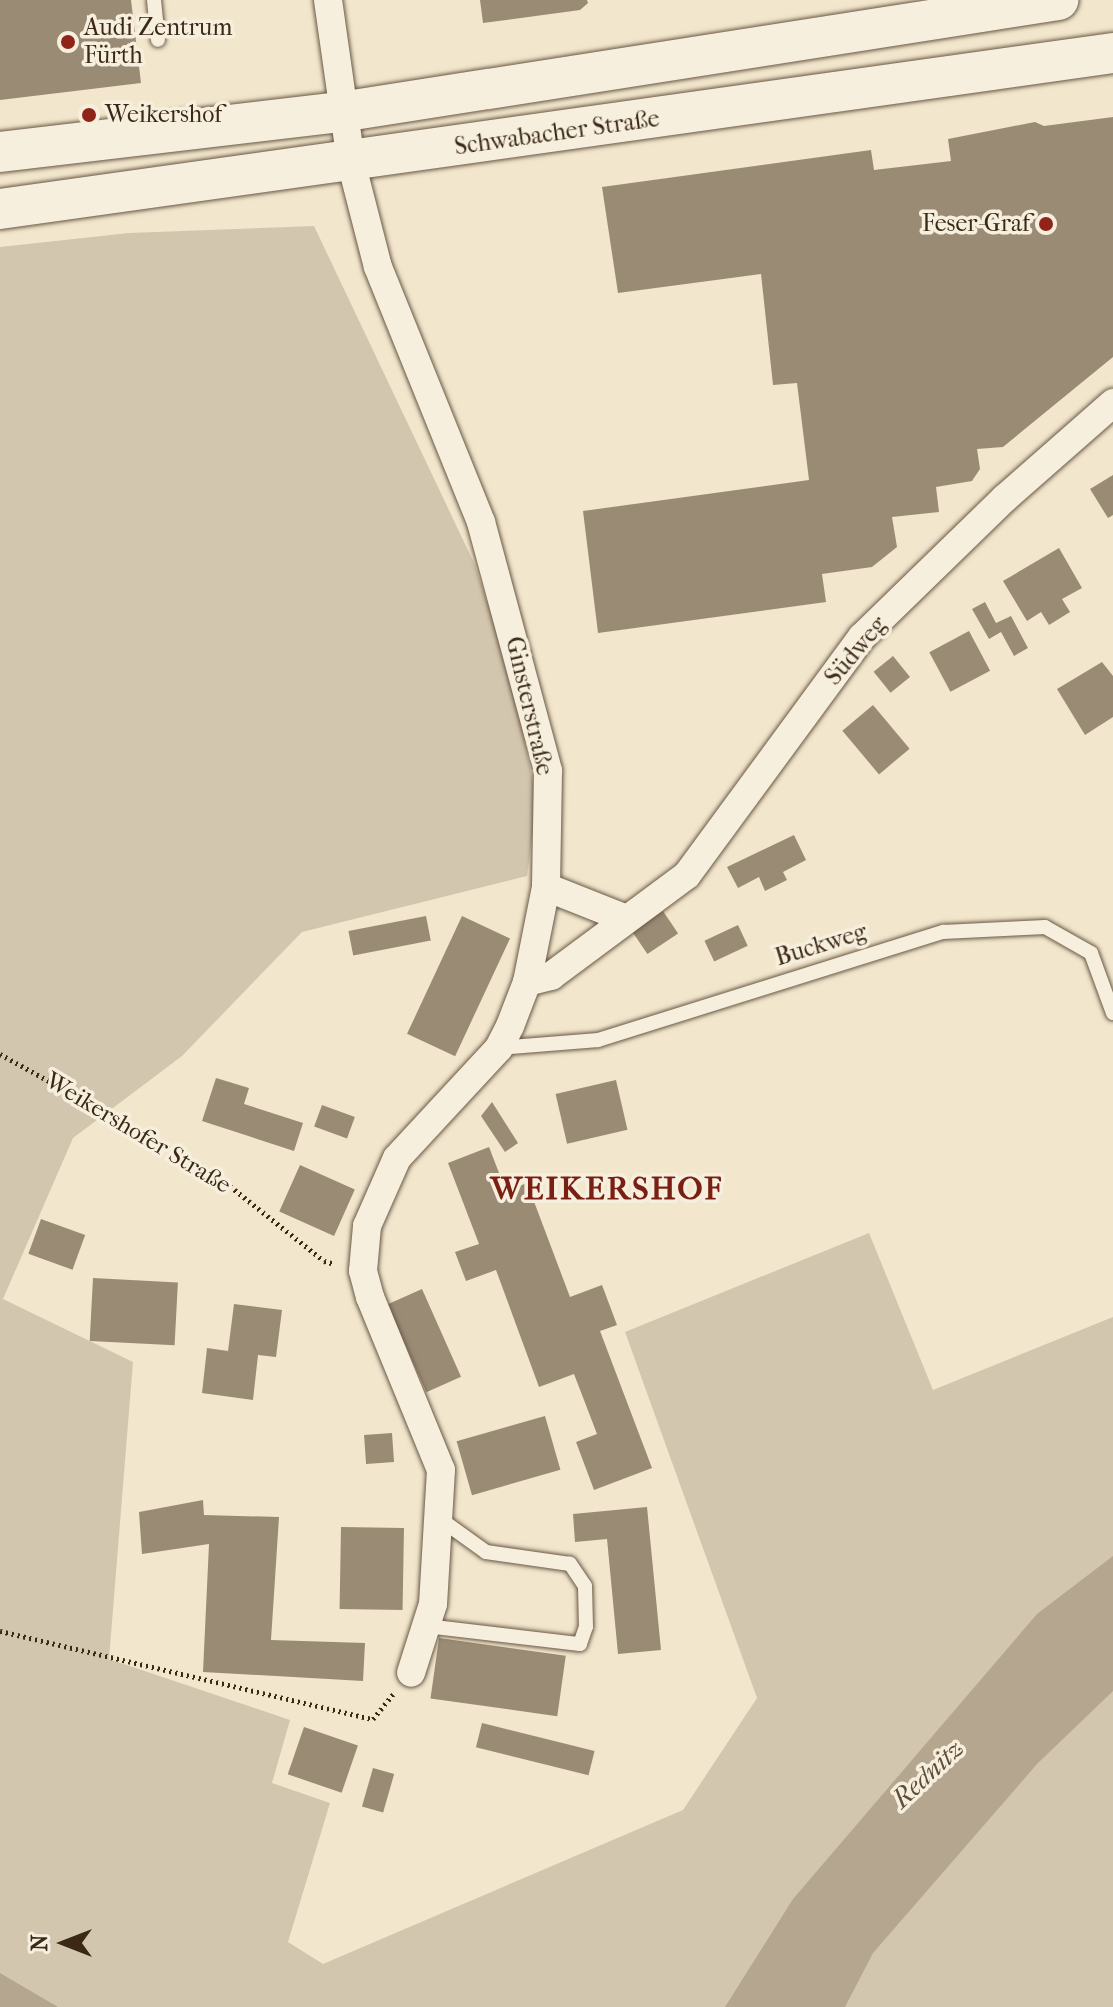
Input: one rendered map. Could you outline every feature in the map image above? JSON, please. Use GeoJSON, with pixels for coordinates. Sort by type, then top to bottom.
{"type":"FeatureCollection","features":[{"type":"Feature","properties":{"kind":"main road"},"geometry":{"type":"LineString","coordinates":[[0,152],[347,111],[1058,0]]}},
{"type":"Feature","properties":{"kind":"main road","name":"Schwabacher Straße"},"geometry":{"type":"LineString","coordinates":[[0,209],[1113,53]]}},
{"type":"Feature","properties":{"kind":"street","name":"Ginsterstraße"},"geometry":{"type":"LineString","coordinates":[[328,0],[347,111],[351,162],[378,267],[481,522],[528,683],[548,771],[546,887],[527,982],[499,1048],[397,1158],[367,1226],[363,1271]]}},
{"type":"Feature","properties":{"kind":"street","name":"Südweg"},"geometry":{"type":"LineString","coordinates":[[527,982],[551,976],[624,918],[687,875],[862,637],[1005,498],[1113,403]]}},
{"type":"Feature","properties":{"kind":"street"},"geometry":{"type":"LineString","coordinates":[[546,887],[624,918]]}},
{"type":"Feature","properties":{"kind":"street"},"geometry":{"type":"LineString","coordinates":[[363,1271],[441,1470],[433,1604],[411,1673]]}},
{"type":"Feature","properties":{"kind":"lane"},"geometry":{"type":"LineString","coordinates":[[154,0],[158,40]]}},
{"type":"Feature","properties":{"kind":"lane","name":"Buckweg"},"geometry":{"type":"LineString","coordinates":[[499,1048],[598,1040],[943,932],[1045,927],[1091,953],[1113,1013]]}},
{"type":"Feature","properties":{"kind":"lane"},"geometry":{"type":"LineString","coordinates":[[426,1626],[580,1644],[586,1627],[585,1586],[570,1564],[486,1552],[440,1519]]}},
{"type":"Feature","properties":{"kind":"path","name":"Weikershofer Straße"},"geometry":{"type":"LineString","coordinates":[[0,1054],[211,1171],[324,1261],[363,1271]]}},
{"type":"Feature","properties":{"kind":"path"},"geometry":{"type":"LineString","coordinates":[[0,1631],[373,1719],[411,1673]]}},
{"type":"Feature","properties":{"kind":"shaded area"},"geometry":{"type":"Polygon","coordinates":[[[314,226],[475,565],[512,679],[537,803],[527,876],[302,932],[182,1056],[73,1138],[3,1299],[133,1362],[109,1659],[290,1720],[272,1783],[330,1803],[288,1942],[323,1964],[683,1810],[757,1698],[625,1332],[869,1233],[933,1390],[1113,1317],[1113,2007],[0,2007],[0,247],[129,233],[314,226]]]}},
{"type":"Feature","properties":{"kind":"water","name":"Rednitz"},"geometry":{"type":"Polygon","coordinates":[[[1113,1556],[1113,1691],[1037,1764],[873,1953],[845,2007],[725,2007],[793,1899],[1037,1614],[1113,1556]]]}},
{"type":"Feature","properties":{"kind":"water"},"geometry":{"type":"Polygon","coordinates":[[[0,1973],[5,1976],[58,2007],[0,2007],[0,1973]]]}},
{"type":"Feature","properties":{"kind":"building","name":"Audi Zentrum Fürth"},"geometry":{"type":"Polygon","coordinates":[[[0,0],[131,0],[141,83],[0,100],[0,0]]]}},
{"type":"Feature","properties":{"kind":"building"},"geometry":{"type":"Polygon","coordinates":[[[480,0],[587,0],[588,3],[580,10],[483,23],[480,0]]]}},
{"type":"Feature","properties":{"kind":"building"},"geometry":{"type":"Polygon","coordinates":[[[1113,117],[1113,357],[1003,447],[977,449],[980,469],[972,481],[936,487],[939,512],[892,517],[897,547],[872,567],[822,574],[826,602],[598,633],[583,511],[809,480],[797,383],[773,385],[761,274],[618,293],[602,187],[871,150],[874,170],[951,161],[948,139],[1035,122],[1044,126],[1113,117]]]}},
{"type":"Feature","properties":{"kind":"building"},"geometry":{"type":"Polygon","coordinates":[[[1113,475],[1113,515],[1108,518],[1090,489],[1113,475]]]}},
{"type":"Feature","properties":{"kind":"building"},"geometry":{"type":"Polygon","coordinates":[[[1059,548],[1082,588],[1062,599],[1070,612],[1049,625],[1041,612],[1027,621],[1003,581],[1059,548]]]}},
{"type":"Feature","properties":{"kind":"building"},"geometry":{"type":"Polygon","coordinates":[[[985,602],[996,623],[1011,616],[1028,648],[1014,656],[1001,632],[989,639],[972,609],[985,602]]]}},
{"type":"Feature","properties":{"kind":"building"},"geometry":{"type":"Polygon","coordinates":[[[969,631],[990,671],[950,692],[929,652],[969,631]]]}},
{"type":"Feature","properties":{"kind":"building"},"geometry":{"type":"Polygon","coordinates":[[[893,656],[910,677],[891,693],[874,672],[893,656]]]}},
{"type":"Feature","properties":{"kind":"building"},"geometry":{"type":"Polygon","coordinates":[[[1102,662],[1113,676],[1113,717],[1085,735],[1057,689],[1102,662]]]}},
{"type":"Feature","properties":{"kind":"building"},"geometry":{"type":"Polygon","coordinates":[[[873,705],[910,749],[879,774],[842,731],[873,705]]]}},
{"type":"Feature","properties":{"kind":"building"},"geometry":{"type":"Polygon","coordinates":[[[794,835],[806,860],[783,872],[787,880],[765,891],[759,877],[738,888],[727,867],[794,835]]]}},
{"type":"Feature","properties":{"kind":"building"},"geometry":{"type":"Polygon","coordinates":[[[663,911],[678,933],[647,954],[632,932],[663,911]]]}},
{"type":"Feature","properties":{"kind":"building"},"geometry":{"type":"Polygon","coordinates":[[[426,916],[431,941],[353,956],[348,931],[426,916]]]}},
{"type":"Feature","properties":{"kind":"building"},"geometry":{"type":"Polygon","coordinates":[[[462,916],[510,938],[455,1056],[407,1034],[462,916]]]}},
{"type":"Feature","properties":{"kind":"building"},"geometry":{"type":"Polygon","coordinates":[[[738,925],[748,946],[714,961],[704,941],[738,925]]]}},
{"type":"Feature","properties":{"kind":"building"},"geometry":{"type":"Polygon","coordinates":[[[216,1078],[249,1088],[244,1104],[303,1123],[294,1151],[202,1121],[216,1078]]]}},
{"type":"Feature","properties":{"kind":"building"},"geometry":{"type":"Polygon","coordinates":[[[616,1080],[627,1130],[567,1144],[556,1094],[616,1080]]]}},
{"type":"Feature","properties":{"kind":"building"},"geometry":{"type":"Polygon","coordinates":[[[492,1102],[518,1143],[505,1152],[481,1116],[492,1102]]]}},
{"type":"Feature","properties":{"kind":"building"},"geometry":{"type":"Polygon","coordinates":[[[322,1105],[355,1117],[347,1139],[314,1127],[322,1105]]]}},
{"type":"Feature","properties":{"kind":"building"},"geometry":{"type":"Polygon","coordinates":[[[489,1147],[506,1191],[527,1183],[570,1297],[602,1285],[617,1325],[600,1331],[652,1468],[594,1490],[576,1442],[597,1434],[574,1374],[539,1387],[496,1270],[466,1281],[455,1252],[479,1244],[448,1163],[489,1147]]]}},
{"type":"Feature","properties":{"kind":"building"},"geometry":{"type":"Polygon","coordinates":[[[300,1165],[355,1189],[334,1236],[279,1212],[300,1165]]]}},
{"type":"Feature","properties":{"kind":"building"},"geometry":{"type":"Polygon","coordinates":[[[41,1219],[85,1235],[73,1270],[28,1254],[41,1219]]]}},
{"type":"Feature","properties":{"kind":"building"},"geometry":{"type":"Polygon","coordinates":[[[93,1278],[178,1282],[175,1345],[90,1341],[93,1278]]]}},
{"type":"Feature","properties":{"kind":"building"},"geometry":{"type":"Polygon","coordinates":[[[422,1289],[461,1377],[426,1392],[387,1304],[422,1289]]]}},
{"type":"Feature","properties":{"kind":"building"},"geometry":{"type":"Polygon","coordinates":[[[234,1304],[282,1310],[276,1357],[258,1355],[253,1400],[202,1393],[207,1348],[228,1351],[234,1304]]]}},
{"type":"Feature","properties":{"kind":"building"},"geometry":{"type":"Polygon","coordinates":[[[545,1416],[560,1470],[472,1495],[457,1441],[545,1416]]]}},
{"type":"Feature","properties":{"kind":"building"},"geometry":{"type":"Polygon","coordinates":[[[392,1433],[394,1462],[366,1464],[364,1435],[392,1433]]]}},
{"type":"Feature","properties":{"kind":"building"},"geometry":{"type":"Polygon","coordinates":[[[203,1500],[204,1515],[279,1517],[271,1640],[365,1643],[363,1681],[203,1672],[209,1544],[142,1554],[139,1512],[203,1500]]]}},
{"type":"Feature","properties":{"kind":"building"},"geometry":{"type":"Polygon","coordinates":[[[647,1507],[661,1650],[618,1654],[607,1539],[575,1542],[573,1514],[647,1507]]]}},
{"type":"Feature","properties":{"kind":"building"},"geometry":{"type":"Polygon","coordinates":[[[341,1527],[404,1528],[403,1610],[340,1609],[341,1527]]]}},
{"type":"Feature","properties":{"kind":"building"},"geometry":{"type":"Polygon","coordinates":[[[439,1638],[566,1656],[557,1716],[431,1698],[439,1638]]]}},
{"type":"Feature","properties":{"kind":"building"},"geometry":{"type":"Polygon","coordinates":[[[482,1723],[595,1751],[589,1775],[476,1747],[482,1723]]]}},
{"type":"Feature","properties":{"kind":"building"},"geometry":{"type":"Polygon","coordinates":[[[304,1727],[358,1746],[342,1793],[288,1774],[304,1727]]]}},
{"type":"Feature","properties":{"kind":"building"},"geometry":{"type":"Polygon","coordinates":[[[373,1768],[394,1774],[383,1813],[362,1806],[373,1768]]]}},
{"type":"Feature","properties":{"kind":"place","name":"Audi Zentrum Fürth"},"geometry":{"type":"Point","coordinates":[68,42]}},
{"type":"Feature","properties":{"kind":"place","name":"Weikershof"},"geometry":{"type":"Point","coordinates":[89,115]}},
{"type":"Feature","properties":{"kind":"place","name":"Feser-Graf"},"geometry":{"type":"Point","coordinates":[1046,224]}},
{"type":"Feature","properties":{"kind":"district","name":"WEIKERSHOF"},"geometry":{"type":"Point","coordinates":[607,1189]}}]}
